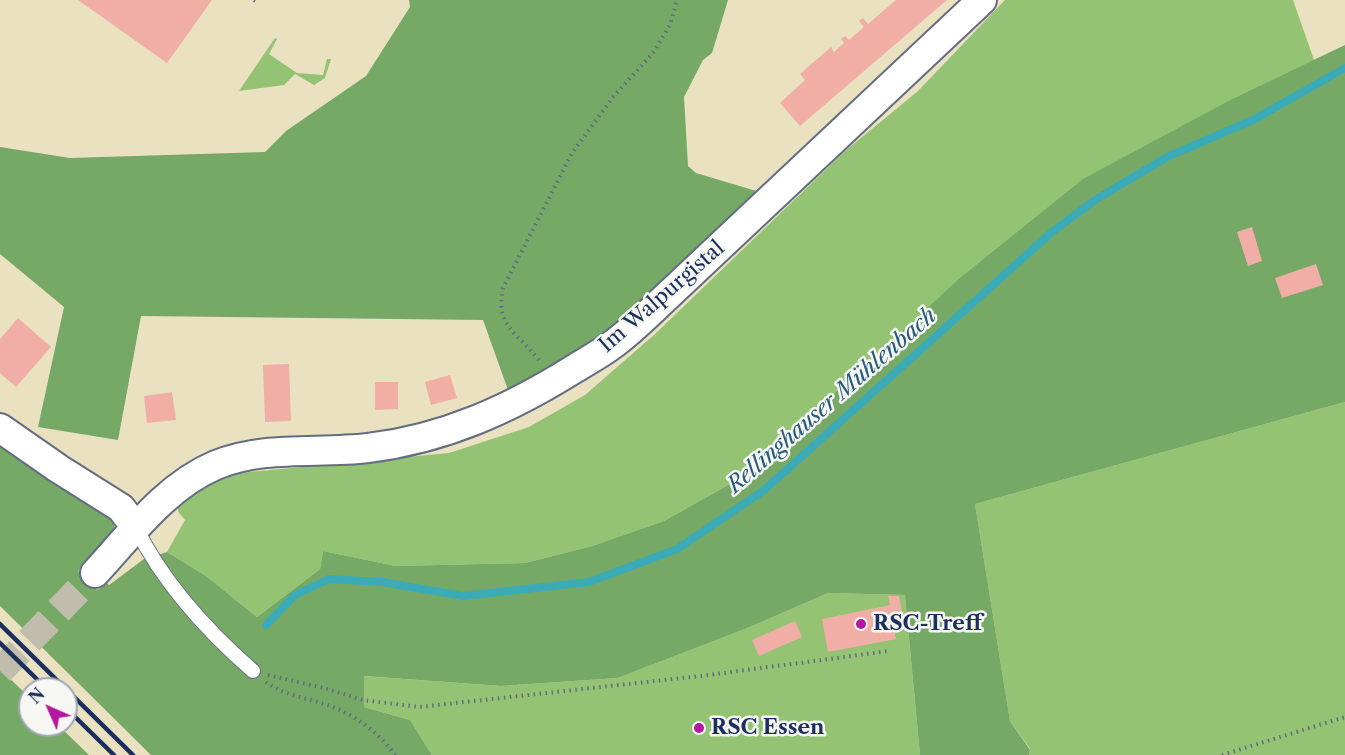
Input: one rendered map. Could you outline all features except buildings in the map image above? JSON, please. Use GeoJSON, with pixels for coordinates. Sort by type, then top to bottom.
{"type":"FeatureCollection","features":[{"type":"Feature","properties":{"kind":"street","name":"Im Walpurgistal"},"geometry":{"type":"LineString","coordinates":[[95,573],[155,507],[185,482],[217,465],[265,453],[369,448],[428,437],[513,405],[613,345],[982,0]]}},
{"type":"Feature","properties":{"kind":"street"},"geometry":{"type":"LineString","coordinates":[[0,428],[121,508],[136,528]]}},
{"type":"Feature","properties":{"kind":"lane"},"geometry":{"type":"LineString","coordinates":[[136,528],[156,566],[169,584],[230,651],[253,671]]}},
{"type":"Feature","properties":{"kind":"path"},"geometry":{"type":"LineString","coordinates":[[552,383],[544,366],[502,317],[500,304],[503,288],[572,153],[614,97],[653,53],[670,25],[677,0]]}},
{"type":"Feature","properties":{"kind":"path"},"geometry":{"type":"LineString","coordinates":[[253,671],[363,700],[419,707],[807,663],[889,651]]}},
{"type":"Feature","properties":{"kind":"path"},"geometry":{"type":"LineString","coordinates":[[253,671],[275,689],[331,706],[364,723],[386,742],[395,755]]}},
{"type":"Feature","properties":{"kind":"path"},"geometry":{"type":"LineString","coordinates":[[1222,755],[1345,717]]}},
{"type":"Feature","properties":{"kind":"green space"},"geometry":{"type":"Polygon","coordinates":[[[409,0],[728,0],[712,53],[703,60],[684,97],[688,166],[696,173],[763,193],[663,299],[513,404],[483,320],[141,316],[118,440],[38,427],[64,307],[0,254],[0,147],[70,158],[265,152],[286,131],[366,76],[410,7],[409,0]]]}},
{"type":"Feature","properties":{"kind":"green space"},"geometry":{"type":"Polygon","coordinates":[[[1005,0],[1293,0],[1314,60],[1236,97],[746,475],[664,521],[592,546],[525,563],[396,566],[323,551],[320,569],[257,617],[206,576],[167,552],[185,520],[177,507],[188,495],[228,474],[449,453],[529,427],[585,395],[654,335],[844,152],[918,91],[1005,0]]]}},
{"type":"Feature","properties":{"kind":"green space"},"geometry":{"type":"Polygon","coordinates":[[[275,38],[277,39],[269,54],[297,73],[323,75],[327,59],[331,59],[325,78],[314,85],[295,74],[284,85],[239,91],[275,38]]]}},
{"type":"Feature","properties":{"kind":"green space"},"geometry":{"type":"Polygon","coordinates":[[[1345,45],[1345,402],[975,504],[1010,721],[1030,750],[1029,755],[920,755],[905,595],[828,593],[750,627],[618,678],[501,686],[364,676],[364,707],[410,720],[432,755],[151,755],[78,683],[78,677],[72,677],[0,606],[0,440],[112,519],[117,535],[88,565],[109,585],[144,559],[167,552],[206,576],[257,617],[320,569],[323,551],[396,566],[525,563],[592,546],[664,521],[746,475],[960,278],[1083,179],[1236,97],[1345,45]]]}},
{"type":"Feature","properties":{"kind":"green space"},"geometry":{"type":"Polygon","coordinates":[[[1345,402],[1345,755],[1029,755],[1030,749],[1010,721],[975,504],[1345,402]]]}},
{"type":"Feature","properties":{"kind":"green space","name":"RSC Essen"},"geometry":{"type":"Polygon","coordinates":[[[828,593],[905,595],[920,755],[432,755],[410,720],[364,707],[363,676],[501,686],[618,678],[750,627],[828,593]]]}},
{"type":"Feature","properties":{"kind":"green space"},"geometry":{"type":"Polygon","coordinates":[[[0,669],[18,686],[18,737],[70,737],[89,755],[0,755],[0,669]]]}},
{"type":"Feature","properties":{"kind":"waterway","name":"Rellinghauser Mühlenbach"},"geometry":{"type":"LineString","coordinates":[[266,625],[295,595],[329,579],[382,582],[463,596],[589,582],[677,549],[763,491],[1052,232],[1095,200],[1167,157],[1255,119],[1345,68]]}},
{"type":"Feature","properties":{"kind":"tunnel"},"geometry":{"type":"LineString","coordinates":[[0,671],[95,573]]}},
{"type":"Feature","properties":{"kind":"railway"},"geometry":{"type":"LineString","coordinates":[[0,624],[133,755]]}},
{"type":"Feature","properties":{"kind":"railway"},"geometry":{"type":"LineString","coordinates":[[0,643],[35,677]]}},
{"type":"Feature","properties":{"kind":"railway"},"geometry":{"type":"LineString","coordinates":[[78,720],[114,755]]}},
{"type":"Feature","properties":{"kind":"place","name":"RSC-Treff"},"geometry":{"type":"Point","coordinates":[861,624]}},
{"type":"Feature","properties":{"kind":"place","name":"RSC Essen"},"geometry":{"type":"Point","coordinates":[699,728]}}]}
